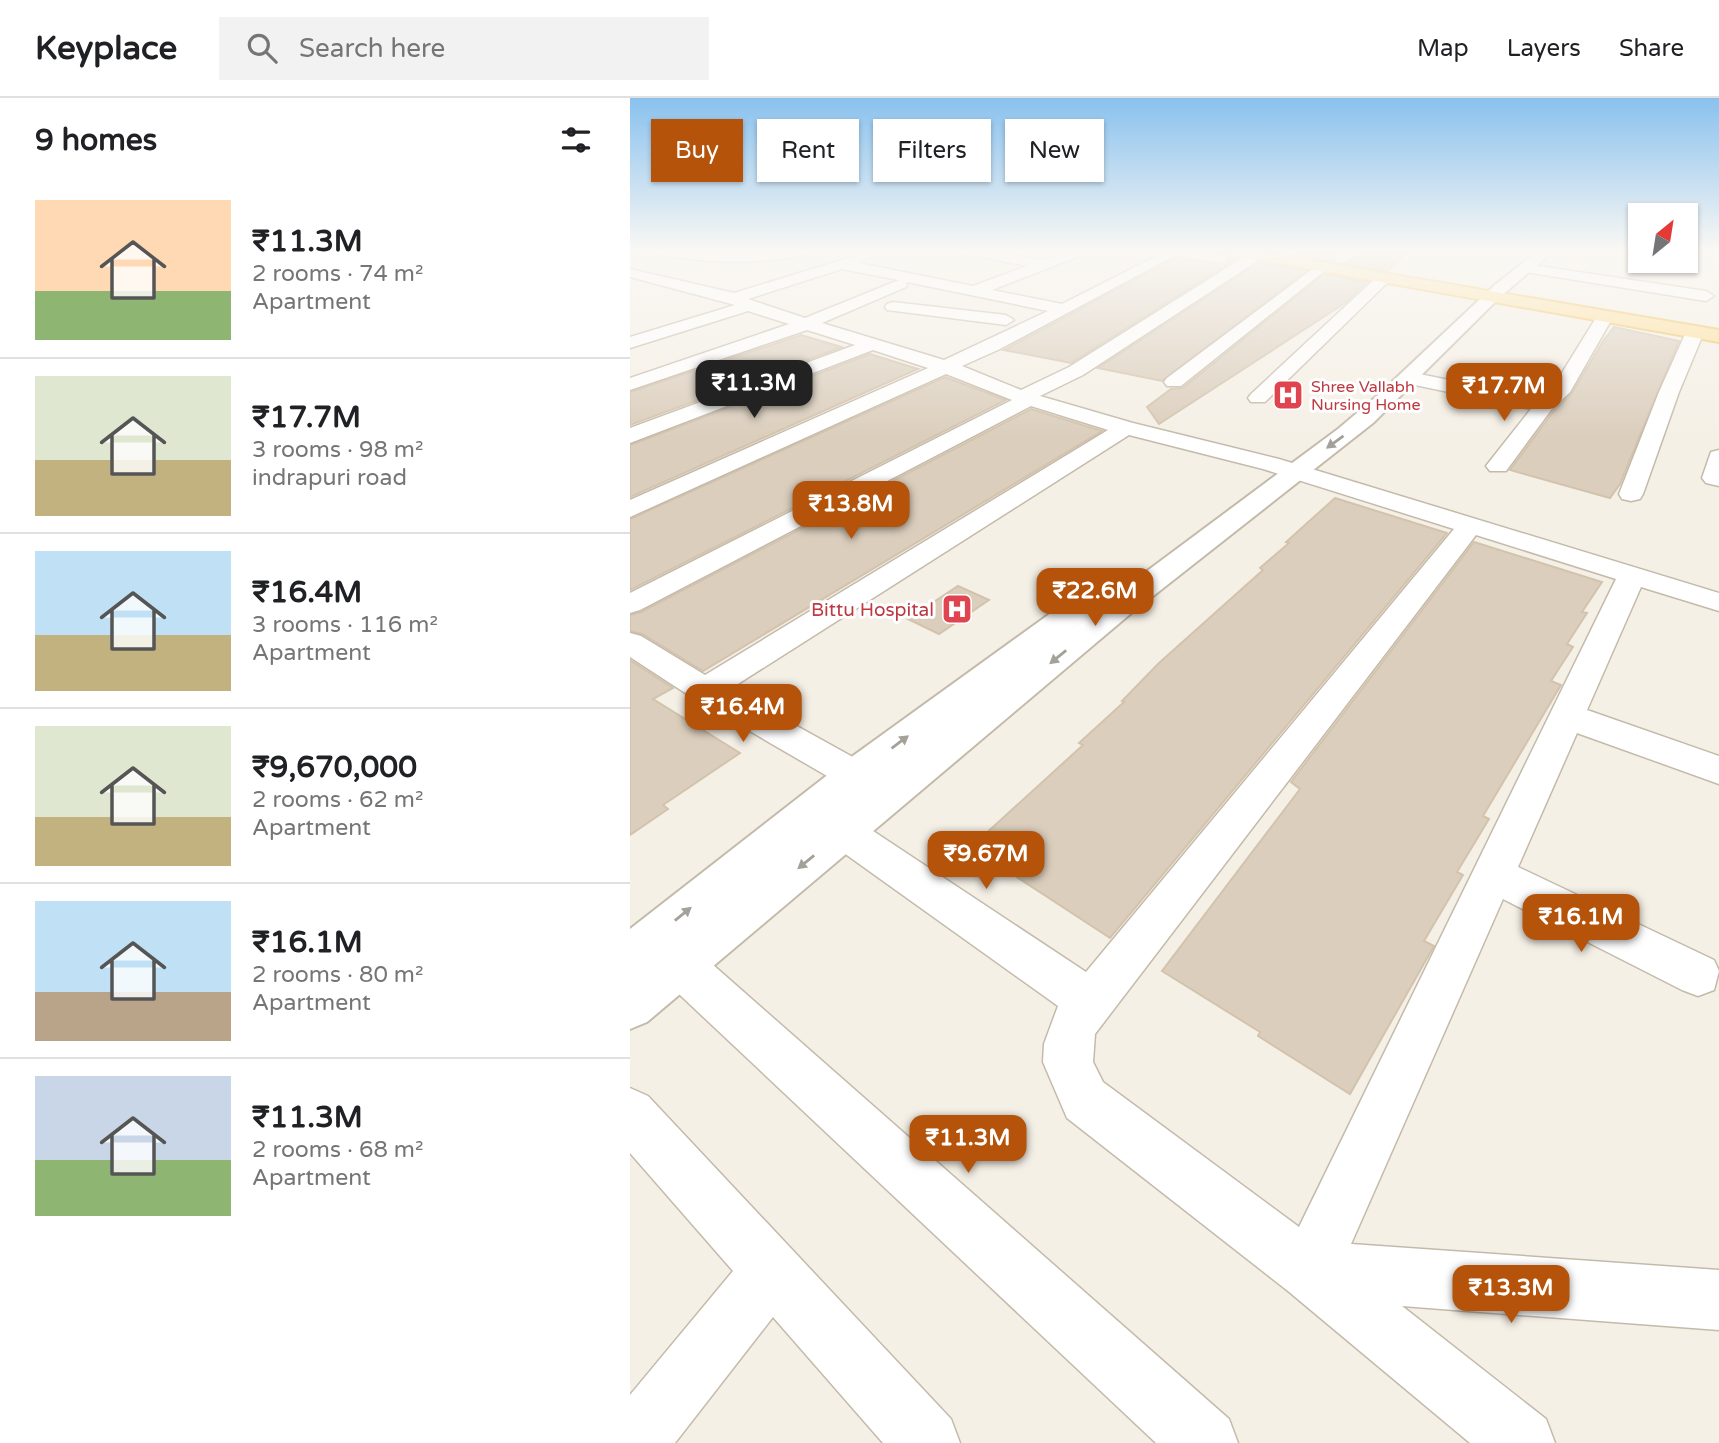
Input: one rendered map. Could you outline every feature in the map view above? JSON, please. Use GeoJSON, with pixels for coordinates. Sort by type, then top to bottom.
{"type":"FeatureCollection","features":[{"type":"Feature","properties":{"kind":"main road"},"geometry":{"type":"LineString","coordinates":[[1592,312],[1605,317],[1719,336]]}},
{"type":"Feature","properties":{"kind":"main road"},"geometry":{"type":"LineString","coordinates":[[1668,312],[1719,323]]}},
{"type":"Feature","properties":{"kind":"street"},"geometry":{"type":"LineString","coordinates":[[630,343],[715,312]]}},
{"type":"Feature","properties":{"kind":"street"},"geometry":{"type":"LineString","coordinates":[[770,312],[946,367],[1026,398],[1126,428],[1283,467],[1719,602]]}},
{"type":"Feature","properties":{"kind":"street"},"geometry":{"type":"LineString","coordinates":[[630,384],[835,312]]}},
{"type":"Feature","properties":{"kind":"street"},"geometry":{"type":"LineString","coordinates":[[933,312],[1035,324]]}},
{"type":"Feature","properties":{"kind":"street"},"geometry":{"type":"LineString","coordinates":[[630,509],[946,367],[1059,312]]}},
{"type":"Feature","properties":{"kind":"street"},"geometry":{"type":"LineString","coordinates":[[630,604],[1076,371],[1168,312]]}},
{"type":"Feature","properties":{"kind":"street"},"geometry":{"type":"LineString","coordinates":[[1174,383],[1264,312]]}},
{"type":"Feature","properties":{"kind":"street"},"geometry":{"type":"LineString","coordinates":[[1258,398],[1348,312]]}},
{"type":"Feature","properties":{"kind":"street"},"geometry":{"type":"LineString","coordinates":[[644,956],[844,832],[886,793],[1283,467],[1320,427],[1459,312]]}},
{"type":"Feature","properties":{"kind":"street"},"geometry":{"type":"LineString","coordinates":[[630,1004],[644,956],[853,776],[1283,467],[1346,434],[1410,377],[1469,312]]}},
{"type":"Feature","properties":{"kind":"street"},"geometry":{"type":"LineString","coordinates":[[1498,466],[1545,406],[1563,388],[1605,317]]}},
{"type":"Feature","properties":{"kind":"street"},"geometry":{"type":"LineString","coordinates":[[1631,495],[1672,379],[1695,332]]}},
{"type":"Feature","properties":{"kind":"street"},"geometry":{"type":"LineString","coordinates":[[630,436],[872,345]]}},
{"type":"Feature","properties":{"kind":"street"},"geometry":{"type":"LineString","coordinates":[[1410,377],[1545,406]]}},
{"type":"Feature","properties":{"kind":"street"},"geometry":{"type":"LineString","coordinates":[[705,690],[1126,428]]}},
{"type":"Feature","properties":{"kind":"street"},"geometry":{"type":"LineString","coordinates":[[1719,457],[1714,478],[1719,479]]}},
{"type":"Feature","properties":{"kind":"street"},"geometry":{"type":"LineString","coordinates":[[1471,524],[1076,1021],[1066,1043],[1068,1071],[1084,1100],[1309,1270],[1522,1443]]}},
{"type":"Feature","properties":{"kind":"street"},"geometry":{"type":"LineString","coordinates":[[1309,1270],[1633,574]]}},
{"type":"Feature","properties":{"kind":"street"},"geometry":{"type":"LineString","coordinates":[[630,643],[705,690],[886,793]]}},
{"type":"Feature","properties":{"kind":"street"},"geometry":{"type":"LineString","coordinates":[[1566,716],[1719,770]]}},
{"type":"Feature","properties":{"kind":"street"},"geometry":{"type":"LineString","coordinates":[[844,832],[1091,1002]]}},
{"type":"Feature","properties":{"kind":"street"},"geometry":{"type":"LineString","coordinates":[[1493,874],[1698,975]]}},
{"type":"Feature","properties":{"kind":"street"},"geometry":{"type":"LineString","coordinates":[[644,956],[1205,1443]]}},
{"type":"Feature","properties":{"kind":"street"},"geometry":{"type":"LineString","coordinates":[[630,1114],[772,1270],[905,1434]]}},
{"type":"Feature","properties":{"kind":"street"},"geometry":{"type":"LineString","coordinates":[[633,1443],[772,1270]]}},
{"type":"Feature","properties":{"kind":"street"},"geometry":{"type":"LineString","coordinates":[[1309,1270],[1719,1300]]}},
{"type":"Feature","properties":{"kind":"building"},"geometry":{"type":"Polygon","coordinates":[[[1075,312],[1152,312],[1071,363],[1004,350],[1075,312]]]}},
{"type":"Feature","properties":{"kind":"building"},"geometry":{"type":"Polygon","coordinates":[[[1184,312],[1253,312],[1162,381],[1098,368],[1184,312]]]}},
{"type":"Feature","properties":{"kind":"building"},"geometry":{"type":"Polygon","coordinates":[[[1277,312],[1332,312],[1159,424],[1147,407],[1171,389],[1183,388],[1277,312]]]}},
{"type":"Feature","properties":{"kind":"building"},"geometry":{"type":"Polygon","coordinates":[[[1614,327],[1679,341],[1620,484],[1610,498],[1510,470],[1553,412],[1572,393],[1614,327]]]}},
{"type":"Feature","properties":{"kind":"building"},"geometry":{"type":"Polygon","coordinates":[[[801,335],[842,347],[630,425],[630,392],[801,335]]]}},
{"type":"Feature","properties":{"kind":"building"},"geometry":{"type":"Polygon","coordinates":[[[870,354],[918,369],[630,497],[630,445],[870,354]]]}},
{"type":"Feature","properties":{"kind":"building"},"geometry":{"type":"Polygon","coordinates":[[[945,377],[1006,400],[630,590],[630,519],[945,377]]]}},
{"type":"Feature","properties":{"kind":"building"},"geometry":{"type":"Polygon","coordinates":[[[1031,409],[1102,431],[703,671],[642,634],[630,631],[630,615],[641,612],[1031,409]]]}},
{"type":"Feature","properties":{"kind":"building"},"geometry":{"type":"Polygon","coordinates":[[[1335,498],[1447,533],[1110,938],[971,847],[1083,745],[1079,743],[1124,702],[1122,701],[1159,663],[1263,570],[1260,568],[1335,498]]]}},
{"type":"Feature","properties":{"kind":"building"},"geometry":{"type":"Polygon","coordinates":[[[1474,542],[1602,582],[1582,612],[1587,613],[1567,644],[1573,647],[1551,681],[1561,685],[1483,816],[1489,819],[1457,872],[1463,875],[1424,941],[1434,946],[1350,1094],[1258,1036],[1260,1032],[1162,971],[1300,789],[1291,782],[1474,542]]]}},
{"type":"Feature","properties":{"kind":"building"},"geometry":{"type":"Polygon","coordinates":[[[958,586],[989,600],[939,634],[908,619],[958,586]]]}},
{"type":"Feature","properties":{"kind":"building"},"geometry":{"type":"Polygon","coordinates":[[[630,660],[673,688],[653,699],[740,753],[663,805],[668,809],[630,835],[630,660]]]}},
{"type":"Feature","properties":{"kind":"place","name":"Shree Vallabh Nursing Home"},"geometry":{"type":"Point","coordinates":[1288,395]}},
{"type":"Feature","properties":{"kind":"place","name":"Bittu Hospital"},"geometry":{"type":"Point","coordinates":[957,609]}}]}
